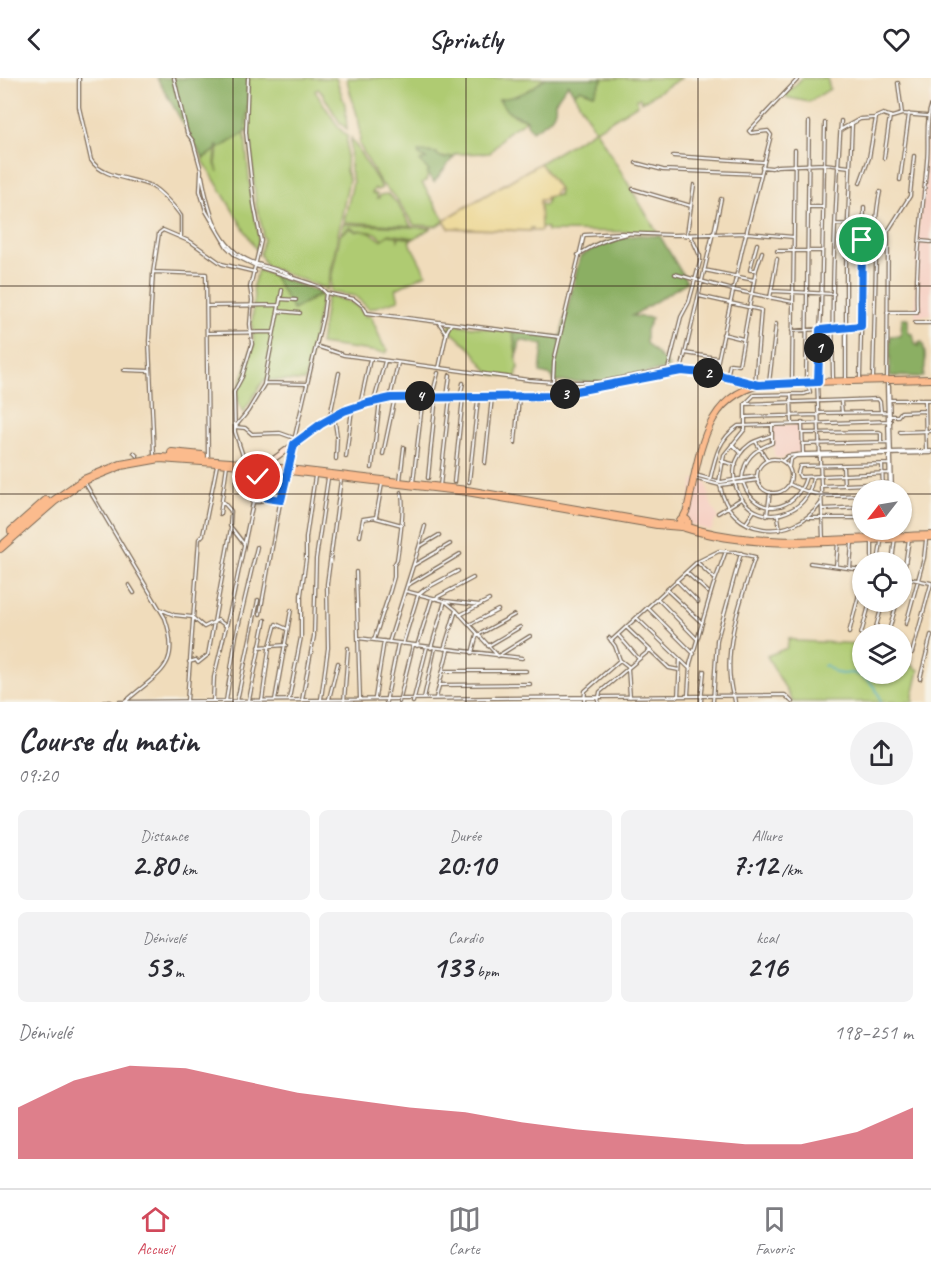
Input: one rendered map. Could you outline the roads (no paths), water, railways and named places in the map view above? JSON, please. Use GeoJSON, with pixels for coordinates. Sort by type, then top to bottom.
{"type":"FeatureCollection","features":[{"type":"Feature","properties":{"kind":"highway"},"geometry":{"type":"LineString","coordinates":[[0,542],[52,496],[78,478],[102,466],[136,454],[193,454],[204,457],[207,461]]}},
{"type":"Feature","properties":{"kind":"highway"},"geometry":{"type":"LineString","coordinates":[[0,548],[54,501],[84,480],[121,465],[151,459],[228,462],[382,481],[401,488],[413,485],[440,488],[682,524],[699,530],[772,541],[852,538]]}},
{"type":"Feature","properties":{"kind":"highway"},"geometry":{"type":"LineString","coordinates":[[912,537],[929,536]]}},
{"type":"Feature","properties":{"kind":"main road"},"geometry":{"type":"LineString","coordinates":[[682,524],[706,433],[717,412],[730,398],[756,384],[931,379]]}},
{"type":"Feature","properties":{"kind":"street"},"geometry":{"type":"LineString","coordinates":[[79,78],[79,107],[93,164],[119,177],[153,187],[181,216],[181,237]]}},
{"type":"Feature","properties":{"kind":"street"},"geometry":{"type":"LineString","coordinates":[[174,78],[187,133],[193,141],[201,170],[200,191],[210,221],[221,239],[236,256],[320,287],[326,293],[354,299],[364,307],[367,313],[560,337]]}},
{"type":"Feature","properties":{"kind":"street"},"geometry":{"type":"LineString","coordinates":[[246,465],[235,427],[234,392],[242,377],[252,344],[250,286],[255,272],[261,233],[254,204],[246,132],[248,78]]}},
{"type":"Feature","properties":{"kind":"street"},"geometry":{"type":"LineString","coordinates":[[715,374],[736,275],[771,133],[768,131],[751,133],[750,130],[799,78]]}},
{"type":"Feature","properties":{"kind":"street"},"geometry":{"type":"LineString","coordinates":[[898,83],[902,114]]}},
{"type":"Feature","properties":{"kind":"street"},"geometry":{"type":"LineString","coordinates":[[887,312],[917,312],[927,157],[927,116],[931,106]]}},
{"type":"Feature","properties":{"kind":"street"},"geometry":{"type":"LineString","coordinates":[[840,130],[863,118],[876,118],[883,114],[927,116]]}},
{"type":"Feature","properties":{"kind":"street"},"geometry":{"type":"LineString","coordinates":[[900,180],[909,114]]}},
{"type":"Feature","properties":{"kind":"street"},"geometry":{"type":"LineString","coordinates":[[884,158],[890,116]]}},
{"type":"Feature","properties":{"kind":"street"},"geometry":{"type":"LineString","coordinates":[[861,183],[869,158],[876,118]]}},
{"type":"Feature","properties":{"kind":"street"},"geometry":{"type":"LineString","coordinates":[[833,378],[841,121]]}},
{"type":"Feature","properties":{"kind":"street"},"geometry":{"type":"LineString","coordinates":[[754,395],[800,395],[810,392],[806,382],[809,122]]}},
{"type":"Feature","properties":{"kind":"street"},"geometry":{"type":"LineString","coordinates":[[823,540],[817,381],[825,123]]}},
{"type":"Feature","properties":{"kind":"street"},"geometry":{"type":"LineString","coordinates":[[846,378],[845,326],[852,124]]}},
{"type":"Feature","properties":{"kind":"street"},"geometry":{"type":"LineString","coordinates":[[792,382],[795,150]]}},
{"type":"Feature","properties":{"kind":"street"},"geometry":{"type":"LineString","coordinates":[[673,156],[763,162]]}},
{"type":"Feature","properties":{"kind":"street"},"geometry":{"type":"LineString","coordinates":[[891,480],[888,412],[888,231],[910,196],[914,156]]}},
{"type":"Feature","properties":{"kind":"street"},"geometry":{"type":"LineString","coordinates":[[636,163],[663,170],[760,174]]}},
{"type":"Feature","properties":{"kind":"street"},"geometry":{"type":"LineString","coordinates":[[762,167],[808,164],[850,167]]}},
{"type":"Feature","properties":{"kind":"street"},"geometry":{"type":"LineString","coordinates":[[687,234],[694,185]]}},
{"type":"Feature","properties":{"kind":"street"},"geometry":{"type":"LineString","coordinates":[[633,189],[691,206]]}},
{"type":"Feature","properties":{"kind":"street"},"geometry":{"type":"LineString","coordinates":[[873,378],[876,263],[874,255],[880,192]]}},
{"type":"Feature","properties":{"kind":"street"},"geometry":{"type":"LineString","coordinates":[[681,371],[721,199]]}},
{"type":"Feature","properties":{"kind":"street"},"geometry":{"type":"LineString","coordinates":[[809,207],[823,207]]}},
{"type":"Feature","properties":{"kind":"street"},"geometry":{"type":"LineString","coordinates":[[860,378],[864,207]]}},
{"type":"Feature","properties":{"kind":"street"},"geometry":{"type":"LineString","coordinates":[[836,224],[863,225]]}},
{"type":"Feature","properties":{"kind":"street"},"geometry":{"type":"LineString","coordinates":[[154,454],[149,341],[153,272],[160,231],[181,237],[222,264],[255,272]]}},
{"type":"Feature","properties":{"kind":"street"},"geometry":{"type":"LineString","coordinates":[[578,255],[617,236],[638,233]]}},
{"type":"Feature","properties":{"kind":"street"},"geometry":{"type":"LineString","coordinates":[[553,381],[560,337],[584,235],[747,233],[794,237]]}},
{"type":"Feature","properties":{"kind":"street"},"geometry":{"type":"LineString","coordinates":[[600,382],[668,369],[681,317],[689,302],[696,279],[700,256],[691,236],[676,234]]}},
{"type":"Feature","properties":{"kind":"street"},"geometry":{"type":"LineString","coordinates":[[862,240],[876,245]]}},
{"type":"Feature","properties":{"kind":"street"},"geometry":{"type":"LineString","coordinates":[[920,242],[931,242]]}},
{"type":"Feature","properties":{"kind":"street"},"geometry":{"type":"LineString","coordinates":[[756,270],[750,270],[757,244]]}},
{"type":"Feature","properties":{"kind":"street"},"geometry":{"type":"LineString","coordinates":[[777,251],[822,251]]}},
{"type":"Feature","properties":{"kind":"street"},"geometry":{"type":"LineString","coordinates":[[727,377],[730,364],[739,365],[748,308],[762,252]]}},
{"type":"Feature","properties":{"kind":"street"},"geometry":{"type":"LineString","coordinates":[[770,298],[777,259]]}},
{"type":"Feature","properties":{"kind":"street"},"geometry":{"type":"LineString","coordinates":[[704,270],[754,280]]}},
{"type":"Feature","properties":{"kind":"street"},"geometry":{"type":"LineString","coordinates":[[153,272],[206,274],[207,461]]}},
{"type":"Feature","properties":{"kind":"street"},"geometry":{"type":"LineString","coordinates":[[675,274],[733,290],[793,302]]}},
{"type":"Feature","properties":{"kind":"street"},"geometry":{"type":"LineString","coordinates":[[235,427],[248,411],[264,384],[282,290]]}},
{"type":"Feature","properties":{"kind":"street"},"geometry":{"type":"LineString","coordinates":[[771,291],[834,294]]}},
{"type":"Feature","properties":{"kind":"street"},"geometry":{"type":"LineString","coordinates":[[260,614],[281,500],[326,293]]}},
{"type":"Feature","properties":{"kind":"street"},"geometry":{"type":"LineString","coordinates":[[213,701],[214,677],[262,467],[294,441],[332,418],[352,408],[377,400],[423,396],[561,395],[681,371],[715,374],[756,384],[761,310],[698,296]]}},
{"type":"Feature","properties":{"kind":"street"},"geometry":{"type":"LineString","coordinates":[[280,299],[296,300]]}},
{"type":"Feature","properties":{"kind":"street"},"geometry":{"type":"LineString","coordinates":[[207,306],[279,305]]}},
{"type":"Feature","properties":{"kind":"street"},"geometry":{"type":"LineString","coordinates":[[278,311],[300,313]]}},
{"type":"Feature","properties":{"kind":"street"},"geometry":{"type":"LineString","coordinates":[[436,321],[444,329],[446,335]]}},
{"type":"Feature","properties":{"kind":"street"},"geometry":{"type":"LineString","coordinates":[[915,323],[931,323]]}},
{"type":"Feature","properties":{"kind":"street"},"geometry":{"type":"LineString","coordinates":[[439,368],[446,335],[451,324]]}},
{"type":"Feature","properties":{"kind":"street"},"geometry":{"type":"LineString","coordinates":[[776,324],[771,383],[764,393],[754,395],[745,404],[744,430],[731,443],[722,461],[719,483],[723,498],[735,515],[746,523],[762,529],[780,530],[794,526],[807,518],[821,502]]}},
{"type":"Feature","properties":{"kind":"street"},"geometry":{"type":"LineString","coordinates":[[792,331],[861,326]]}},
{"type":"Feature","properties":{"kind":"street"},"geometry":{"type":"LineString","coordinates":[[207,333],[274,332]]}},
{"type":"Feature","properties":{"kind":"street"},"geometry":{"type":"LineString","coordinates":[[723,334],[743,339]]}},
{"type":"Feature","properties":{"kind":"street"},"geometry":{"type":"LineString","coordinates":[[316,345],[344,355],[529,380],[625,382]]}},
{"type":"Feature","properties":{"kind":"street"},"geometry":{"type":"LineString","coordinates":[[685,353],[717,358]]}},
{"type":"Feature","properties":{"kind":"street"},"geometry":{"type":"LineString","coordinates":[[360,405],[370,359]]}},
{"type":"Feature","properties":{"kind":"street"},"geometry":{"type":"LineString","coordinates":[[372,468],[377,400],[385,361]]}},
{"type":"Feature","properties":{"kind":"street"},"geometry":{"type":"LineString","coordinates":[[383,454],[398,363]]}},
{"type":"Feature","properties":{"kind":"street"},"geometry":{"type":"LineString","coordinates":[[124,370],[150,371]]}},
{"type":"Feature","properties":{"kind":"street"},"geometry":{"type":"LineString","coordinates":[[336,459],[337,436],[332,418],[339,373]]}},
{"type":"Feature","properties":{"kind":"street"},"geometry":{"type":"LineString","coordinates":[[429,478],[434,396],[438,373]]}},
{"type":"Feature","properties":{"kind":"street"},"geometry":{"type":"LineString","coordinates":[[440,488],[450,375]]}},
{"type":"Feature","properties":{"kind":"street"},"geometry":{"type":"LineString","coordinates":[[817,381],[833,378],[888,380]]}},
{"type":"Feature","properties":{"kind":"street"},"geometry":{"type":"LineString","coordinates":[[888,380],[890,480]]}},
{"type":"Feature","properties":{"kind":"street"},"geometry":{"type":"LineString","coordinates":[[454,482],[463,382]]}},
{"type":"Feature","properties":{"kind":"street"},"geometry":{"type":"LineString","coordinates":[[264,384],[307,384]]}},
{"type":"Feature","properties":{"kind":"street"},"geometry":{"type":"LineString","coordinates":[[791,394],[792,424]]}},
{"type":"Feature","properties":{"kind":"street"},"geometry":{"type":"LineString","coordinates":[[413,485],[423,396]]}},
{"type":"Feature","properties":{"kind":"street"},"geometry":{"type":"LineString","coordinates":[[469,482],[479,397]]}},
{"type":"Feature","properties":{"kind":"street"},"geometry":{"type":"LineString","coordinates":[[485,463],[492,397]]}},
{"type":"Feature","properties":{"kind":"street"},"geometry":{"type":"LineString","coordinates":[[515,442],[519,397]]}},
{"type":"Feature","properties":{"kind":"street"},"geometry":{"type":"LineString","coordinates":[[745,404],[878,399],[881,412]]}},
{"type":"Feature","properties":{"kind":"street"},"geometry":{"type":"LineString","coordinates":[[890,400],[931,400]]}},
{"type":"Feature","properties":{"kind":"street"},"geometry":{"type":"LineString","coordinates":[[925,400],[926,451]]}},
{"type":"Feature","properties":{"kind":"street"},"geometry":{"type":"LineString","coordinates":[[841,402],[842,413]]}},
{"type":"Feature","properties":{"kind":"street"},"geometry":{"type":"LineString","coordinates":[[346,457],[352,408]]}},
{"type":"Feature","properties":{"kind":"street"},"geometry":{"type":"LineString","coordinates":[[890,416],[898,416],[901,412],[925,411]]}},
{"type":"Feature","properties":{"kind":"street"},"geometry":{"type":"LineString","coordinates":[[745,417],[888,412]]}},
{"type":"Feature","properties":{"kind":"street"},"geometry":{"type":"LineString","coordinates":[[710,480],[716,455],[724,439],[735,428],[745,425],[889,421]]}},
{"type":"Feature","properties":{"kind":"street"},"geometry":{"type":"LineString","coordinates":[[925,421],[931,421]]}},
{"type":"Feature","properties":{"kind":"street"},"geometry":{"type":"LineString","coordinates":[[802,423],[803,454]]}},
{"type":"Feature","properties":{"kind":"street"},"geometry":{"type":"LineString","coordinates":[[772,425],[772,444],[760,448],[746,461],[743,480],[751,498],[768,507],[783,505],[793,501],[802,490],[806,477]]}},
{"type":"Feature","properties":{"kind":"street"},"geometry":{"type":"LineString","coordinates":[[235,427],[245,428],[252,434],[280,433],[294,441]]}},
{"type":"Feature","properties":{"kind":"street"},"geometry":{"type":"LineString","coordinates":[[900,432],[931,431]]}},
{"type":"Feature","properties":{"kind":"street"},"geometry":{"type":"LineString","coordinates":[[802,433],[879,432],[881,442]]}},
{"type":"Feature","properties":{"kind":"street"},"geometry":{"type":"LineString","coordinates":[[772,435],[756,441],[739,457],[735,481],[745,504],[754,511],[767,516],[778,516],[796,507],[808,493],[813,477]]}},
{"type":"Feature","properties":{"kind":"street"},"geometry":{"type":"LineString","coordinates":[[756,441],[766,460]]}},
{"type":"Feature","properties":{"kind":"street"},"geometry":{"type":"LineString","coordinates":[[802,444],[888,442]]}},
{"type":"Feature","properties":{"kind":"street"},"geometry":{"type":"LineString","coordinates":[[731,443],[741,453]]}},
{"type":"Feature","properties":{"kind":"street"},"geometry":{"type":"LineString","coordinates":[[374,640],[394,577],[394,565],[397,560],[404,498],[401,488],[404,447]]}},
{"type":"Feature","properties":{"kind":"street"},"geometry":{"type":"LineString","coordinates":[[890,453],[931,452]]}},
{"type":"Feature","properties":{"kind":"street"},"geometry":{"type":"LineString","coordinates":[[789,467],[776,459],[766,460],[759,467],[757,478],[762,488],[771,492],[781,491],[789,484],[790,459],[793,457],[931,452]]}},
{"type":"Feature","properties":{"kind":"street"},"geometry":{"type":"LineString","coordinates":[[782,461],[788,456],[819,455]]}},
{"type":"Feature","properties":{"kind":"street"},"geometry":{"type":"LineString","coordinates":[[739,457],[746,461]]}},
{"type":"Feature","properties":{"kind":"street"},"geometry":{"type":"LineString","coordinates":[[722,461],[736,465]]}},
{"type":"Feature","properties":{"kind":"street"},"geometry":{"type":"LineString","coordinates":[[187,701],[199,539],[203,536],[218,462]]}},
{"type":"Feature","properties":{"kind":"street"},"geometry":{"type":"LineString","coordinates":[[220,514],[228,462]]}},
{"type":"Feature","properties":{"kind":"street"},"geometry":{"type":"LineString","coordinates":[[882,464],[882,480]]}},
{"type":"Feature","properties":{"kind":"street"},"geometry":{"type":"LineString","coordinates":[[889,464],[800,466],[798,476],[890,474]]}},
{"type":"Feature","properties":{"kind":"street"},"geometry":{"type":"LineString","coordinates":[[843,466],[844,485]]}},
{"type":"Feature","properties":{"kind":"street"},"geometry":{"type":"LineString","coordinates":[[289,700],[301,637],[306,538],[315,473]]}},
{"type":"Feature","properties":{"kind":"street"},"geometry":{"type":"LineString","coordinates":[[302,700],[314,636],[316,559],[328,475]]}},
{"type":"Feature","properties":{"kind":"street"},"geometry":{"type":"LineString","coordinates":[[321,699],[328,648],[327,584],[341,476]]}},
{"type":"Feature","properties":{"kind":"street"},"geometry":{"type":"LineString","coordinates":[[258,477],[266,498]]}},
{"type":"Feature","properties":{"kind":"street"},"geometry":{"type":"LineString","coordinates":[[694,477],[719,483]]}},
{"type":"Feature","properties":{"kind":"street"},"geometry":{"type":"LineString","coordinates":[[694,477],[719,483],[757,478]]}},
{"type":"Feature","properties":{"kind":"street"},"geometry":{"type":"LineString","coordinates":[[84,480],[160,609],[171,642],[171,655],[164,670],[125,702]]}},
{"type":"Feature","properties":{"kind":"street"},"geometry":{"type":"LineString","coordinates":[[376,518],[382,481]]}},
{"type":"Feature","properties":{"kind":"street"},"geometry":{"type":"LineString","coordinates":[[789,484],[821,496],[852,495]]}},
{"type":"Feature","properties":{"kind":"street"},"geometry":{"type":"LineString","coordinates":[[821,486],[852,485]]}},
{"type":"Feature","properties":{"kind":"street"},"geometry":{"type":"LineString","coordinates":[[767,516],[771,492]]}},
{"type":"Feature","properties":{"kind":"street"},"geometry":{"type":"LineString","coordinates":[[255,493],[266,498],[281,500]]}},
{"type":"Feature","properties":{"kind":"street"},"geometry":{"type":"LineString","coordinates":[[254,502],[260,502],[266,498]]}},
{"type":"Feature","properties":{"kind":"street"},"geometry":{"type":"LineString","coordinates":[[745,504],[751,498]]}},
{"type":"Feature","properties":{"kind":"street"},"geometry":{"type":"LineString","coordinates":[[718,513],[741,499]]}},
{"type":"Feature","properties":{"kind":"street"},"geometry":{"type":"LineString","coordinates":[[189,662],[196,660],[198,663],[208,655],[216,621],[231,528],[231,510],[223,502]]}},
{"type":"Feature","properties":{"kind":"street"},"geometry":{"type":"LineString","coordinates":[[822,508],[852,507]]}},
{"type":"Feature","properties":{"kind":"street"},"geometry":{"type":"LineString","coordinates":[[746,523],[754,511]]}},
{"type":"Feature","properties":{"kind":"street"},"geometry":{"type":"LineString","coordinates":[[778,516],[780,530]]}},
{"type":"Feature","properties":{"kind":"street"},"geometry":{"type":"LineString","coordinates":[[360,536],[363,519],[376,518],[402,525]]}},
{"type":"Feature","properties":{"kind":"street"},"geometry":{"type":"LineString","coordinates":[[807,518],[852,518]]}},
{"type":"Feature","properties":{"kind":"street"},"geometry":{"type":"LineString","coordinates":[[389,642],[425,526]]}},
{"type":"Feature","properties":{"kind":"street"},"geometry":{"type":"LineString","coordinates":[[231,528],[244,544]]}},
{"type":"Feature","properties":{"kind":"street"},"geometry":{"type":"LineString","coordinates":[[419,547],[440,535]]}},
{"type":"Feature","properties":{"kind":"street"},"geometry":{"type":"LineString","coordinates":[[906,624],[929,536]]}},
{"type":"Feature","properties":{"kind":"street"},"geometry":{"type":"LineString","coordinates":[[810,563],[850,569],[852,538]]}},
{"type":"Feature","properties":{"kind":"street"},"geometry":{"type":"LineString","coordinates":[[836,567],[838,539]]}},
{"type":"Feature","properties":{"kind":"street"},"geometry":{"type":"LineString","coordinates":[[414,565],[450,544]]}},
{"type":"Feature","properties":{"kind":"street"},"geometry":{"type":"LineString","coordinates":[[226,701],[236,636],[257,547]]}},
{"type":"Feature","properties":{"kind":"street"},"geometry":{"type":"LineString","coordinates":[[687,697],[690,669],[702,623],[726,551]]}},
{"type":"Feature","properties":{"kind":"street"},"geometry":{"type":"LineString","coordinates":[[630,697],[629,668],[620,660],[610,639],[627,628],[697,562],[711,554],[726,551],[755,556],[729,645],[730,686],[735,702]]}},
{"type":"Feature","properties":{"kind":"street"},"geometry":{"type":"LineString","coordinates":[[713,702],[717,639],[741,553]]}},
{"type":"Feature","properties":{"kind":"street"},"geometry":{"type":"LineString","coordinates":[[408,585],[460,554]]}},
{"type":"Feature","properties":{"kind":"street"},"geometry":{"type":"LineString","coordinates":[[697,562],[714,578]]}},
{"type":"Feature","properties":{"kind":"street"},"geometry":{"type":"LineString","coordinates":[[403,644],[418,595],[424,589],[458,571]]}},
{"type":"Feature","properties":{"kind":"street"},"geometry":{"type":"LineString","coordinates":[[356,572],[358,700]]}},
{"type":"Feature","properties":{"kind":"street"},"geometry":{"type":"LineString","coordinates":[[686,572],[708,592]]}},
{"type":"Feature","properties":{"kind":"street"},"geometry":{"type":"LineString","coordinates":[[399,700],[415,646],[433,599],[473,579]]}},
{"type":"Feature","properties":{"kind":"street"},"geometry":{"type":"LineString","coordinates":[[912,579],[931,584],[912,653]]}},
{"type":"Feature","properties":{"kind":"street"},"geometry":{"type":"LineString","coordinates":[[677,580],[698,602]]}},
{"type":"Feature","properties":{"kind":"street"},"geometry":{"type":"LineString","coordinates":[[129,585],[134,593]]}},
{"type":"Feature","properties":{"kind":"street"},"geometry":{"type":"LineString","coordinates":[[667,590],[702,623]]}},
{"type":"Feature","properties":{"kind":"street"},"geometry":{"type":"LineString","coordinates":[[405,591],[433,599],[480,605]]}},
{"type":"Feature","properties":{"kind":"street"},"geometry":{"type":"LineString","coordinates":[[658,599],[698,639]]}},
{"type":"Feature","properties":{"kind":"street"},"geometry":{"type":"LineString","coordinates":[[237,701],[258,600]]}},
{"type":"Feature","properties":{"kind":"street"},"geometry":{"type":"LineString","coordinates":[[460,615],[489,600]]}},
{"type":"Feature","properties":{"kind":"street"},"geometry":{"type":"LineString","coordinates":[[445,601],[498,656]]}},
{"type":"Feature","properties":{"kind":"street"},"geometry":{"type":"LineString","coordinates":[[414,700],[445,601]]}},
{"type":"Feature","properties":{"kind":"street"},"geometry":{"type":"LineString","coordinates":[[648,608],[694,654]]}},
{"type":"Feature","properties":{"kind":"street"},"geometry":{"type":"LineString","coordinates":[[160,609],[174,615],[192,616],[204,627],[218,620],[226,626]]}},
{"type":"Feature","properties":{"kind":"street"},"geometry":{"type":"LineString","coordinates":[[275,700],[291,610]]}},
{"type":"Feature","properties":{"kind":"street"},"geometry":{"type":"LineString","coordinates":[[438,700],[446,650],[456,610]]}},
{"type":"Feature","properties":{"kind":"street"},"geometry":{"type":"LineString","coordinates":[[469,625],[498,610]]}},
{"type":"Feature","properties":{"kind":"street"},"geometry":{"type":"LineString","coordinates":[[849,633],[854,612]]}},
{"type":"Feature","properties":{"kind":"street"},"geometry":{"type":"LineString","coordinates":[[472,653],[478,634],[514,615]]}},
{"type":"Feature","properties":{"kind":"street"},"geometry":{"type":"LineString","coordinates":[[637,618],[690,669]]}},
{"type":"Feature","properties":{"kind":"street"},"geometry":{"type":"LineString","coordinates":[[249,701],[265,620]]}},
{"type":"Feature","properties":{"kind":"street"},"geometry":{"type":"LineString","coordinates":[[262,701],[270,645],[276,624],[288,630]]}},
{"type":"Feature","properties":{"kind":"street"},"geometry":{"type":"LineString","coordinates":[[488,646],[520,627]]}},
{"type":"Feature","properties":{"kind":"street"},"geometry":{"type":"LineString","coordinates":[[627,628],[669,668],[679,670]]}},
{"type":"Feature","properties":{"kind":"street"},"geometry":{"type":"LineString","coordinates":[[618,635],[639,659]]}},
{"type":"Feature","properties":{"kind":"street"},"geometry":{"type":"LineString","coordinates":[[920,679],[931,635]]}},
{"type":"Feature","properties":{"kind":"street"},"geometry":{"type":"LineString","coordinates":[[498,656],[530,636]]}},
{"type":"Feature","properties":{"kind":"street"},"geometry":{"type":"LineString","coordinates":[[358,638],[522,658]]}},
{"type":"Feature","properties":{"kind":"street"},"geometry":{"type":"LineString","coordinates":[[375,699],[384,641]]}},
{"type":"Feature","properties":{"kind":"street"},"geometry":{"type":"LineString","coordinates":[[387,700],[398,643]]}},
{"type":"Feature","properties":{"kind":"street"},"geometry":{"type":"LineString","coordinates":[[260,647],[286,645]]}},
{"type":"Feature","properties":{"kind":"street"},"geometry":{"type":"LineString","coordinates":[[344,700],[348,648]]}},
{"type":"Feature","properties":{"kind":"street"},"geometry":{"type":"LineString","coordinates":[[424,698],[431,648]]}},
{"type":"Feature","properties":{"kind":"street"},"geometry":{"type":"LineString","coordinates":[[598,702],[600,692],[650,650]]}},
{"type":"Feature","properties":{"kind":"street"},"geometry":{"type":"LineString","coordinates":[[678,697],[680,659]]}},
{"type":"Feature","properties":{"kind":"street"},"geometry":{"type":"LineString","coordinates":[[585,702],[585,690],[620,660]]}},
{"type":"Feature","properties":{"kind":"street"},"geometry":{"type":"LineString","coordinates":[[329,699],[338,663]]}},
{"type":"Feature","properties":{"kind":"street"},"geometry":{"type":"LineString","coordinates":[[443,671],[526,671]]}},
{"type":"Feature","properties":{"kind":"street"},"geometry":{"type":"LineString","coordinates":[[701,702],[705,671]]}},
{"type":"Feature","properties":{"kind":"street"},"geometry":{"type":"LineString","coordinates":[[440,685],[530,684]]}},
{"type":"Feature","properties":{"kind":"street"},"geometry":{"type":"LineString","coordinates":[[118,702],[414,700],[424,698],[533,700],[550,697],[785,695],[792,702]]}},
{"type":"Feature","properties":{"kind":"street"},"geometry":{"type":"LineString","coordinates":[[777,702],[778,696]]}},
{"type":"Feature","properties":{"kind":"street"},"geometry":{"type":"LineString","coordinates":[[549,702],[550,697]]}},
{"type":"Feature","properties":{"kind":"street"},"geometry":{"type":"LineString","coordinates":[[556,697],[558,702]]}},
{"type":"Feature","properties":{"kind":"street"},"geometry":{"type":"LineString","coordinates":[[613,697],[613,702]]}},
{"type":"Feature","properties":{"kind":"street"},"geometry":{"type":"LineString","coordinates":[[639,697],[639,702]]}},
{"type":"Feature","properties":{"kind":"street"},"geometry":{"type":"LineString","coordinates":[[696,697],[696,702]]}},
{"type":"Feature","properties":{"kind":"street"},"geometry":{"type":"LineString","coordinates":[[540,702],[542,698]]}},
{"type":"Feature","properties":{"kind":"street"},"geometry":{"type":"LineString","coordinates":[[104,702],[111,702]]}},
{"type":"Feature","properties":{"kind":"waterway"},"geometry":{"type":"LineString","coordinates":[[824,666],[826,665],[839,674],[857,674],[867,680],[875,688],[881,702]]}}]}
